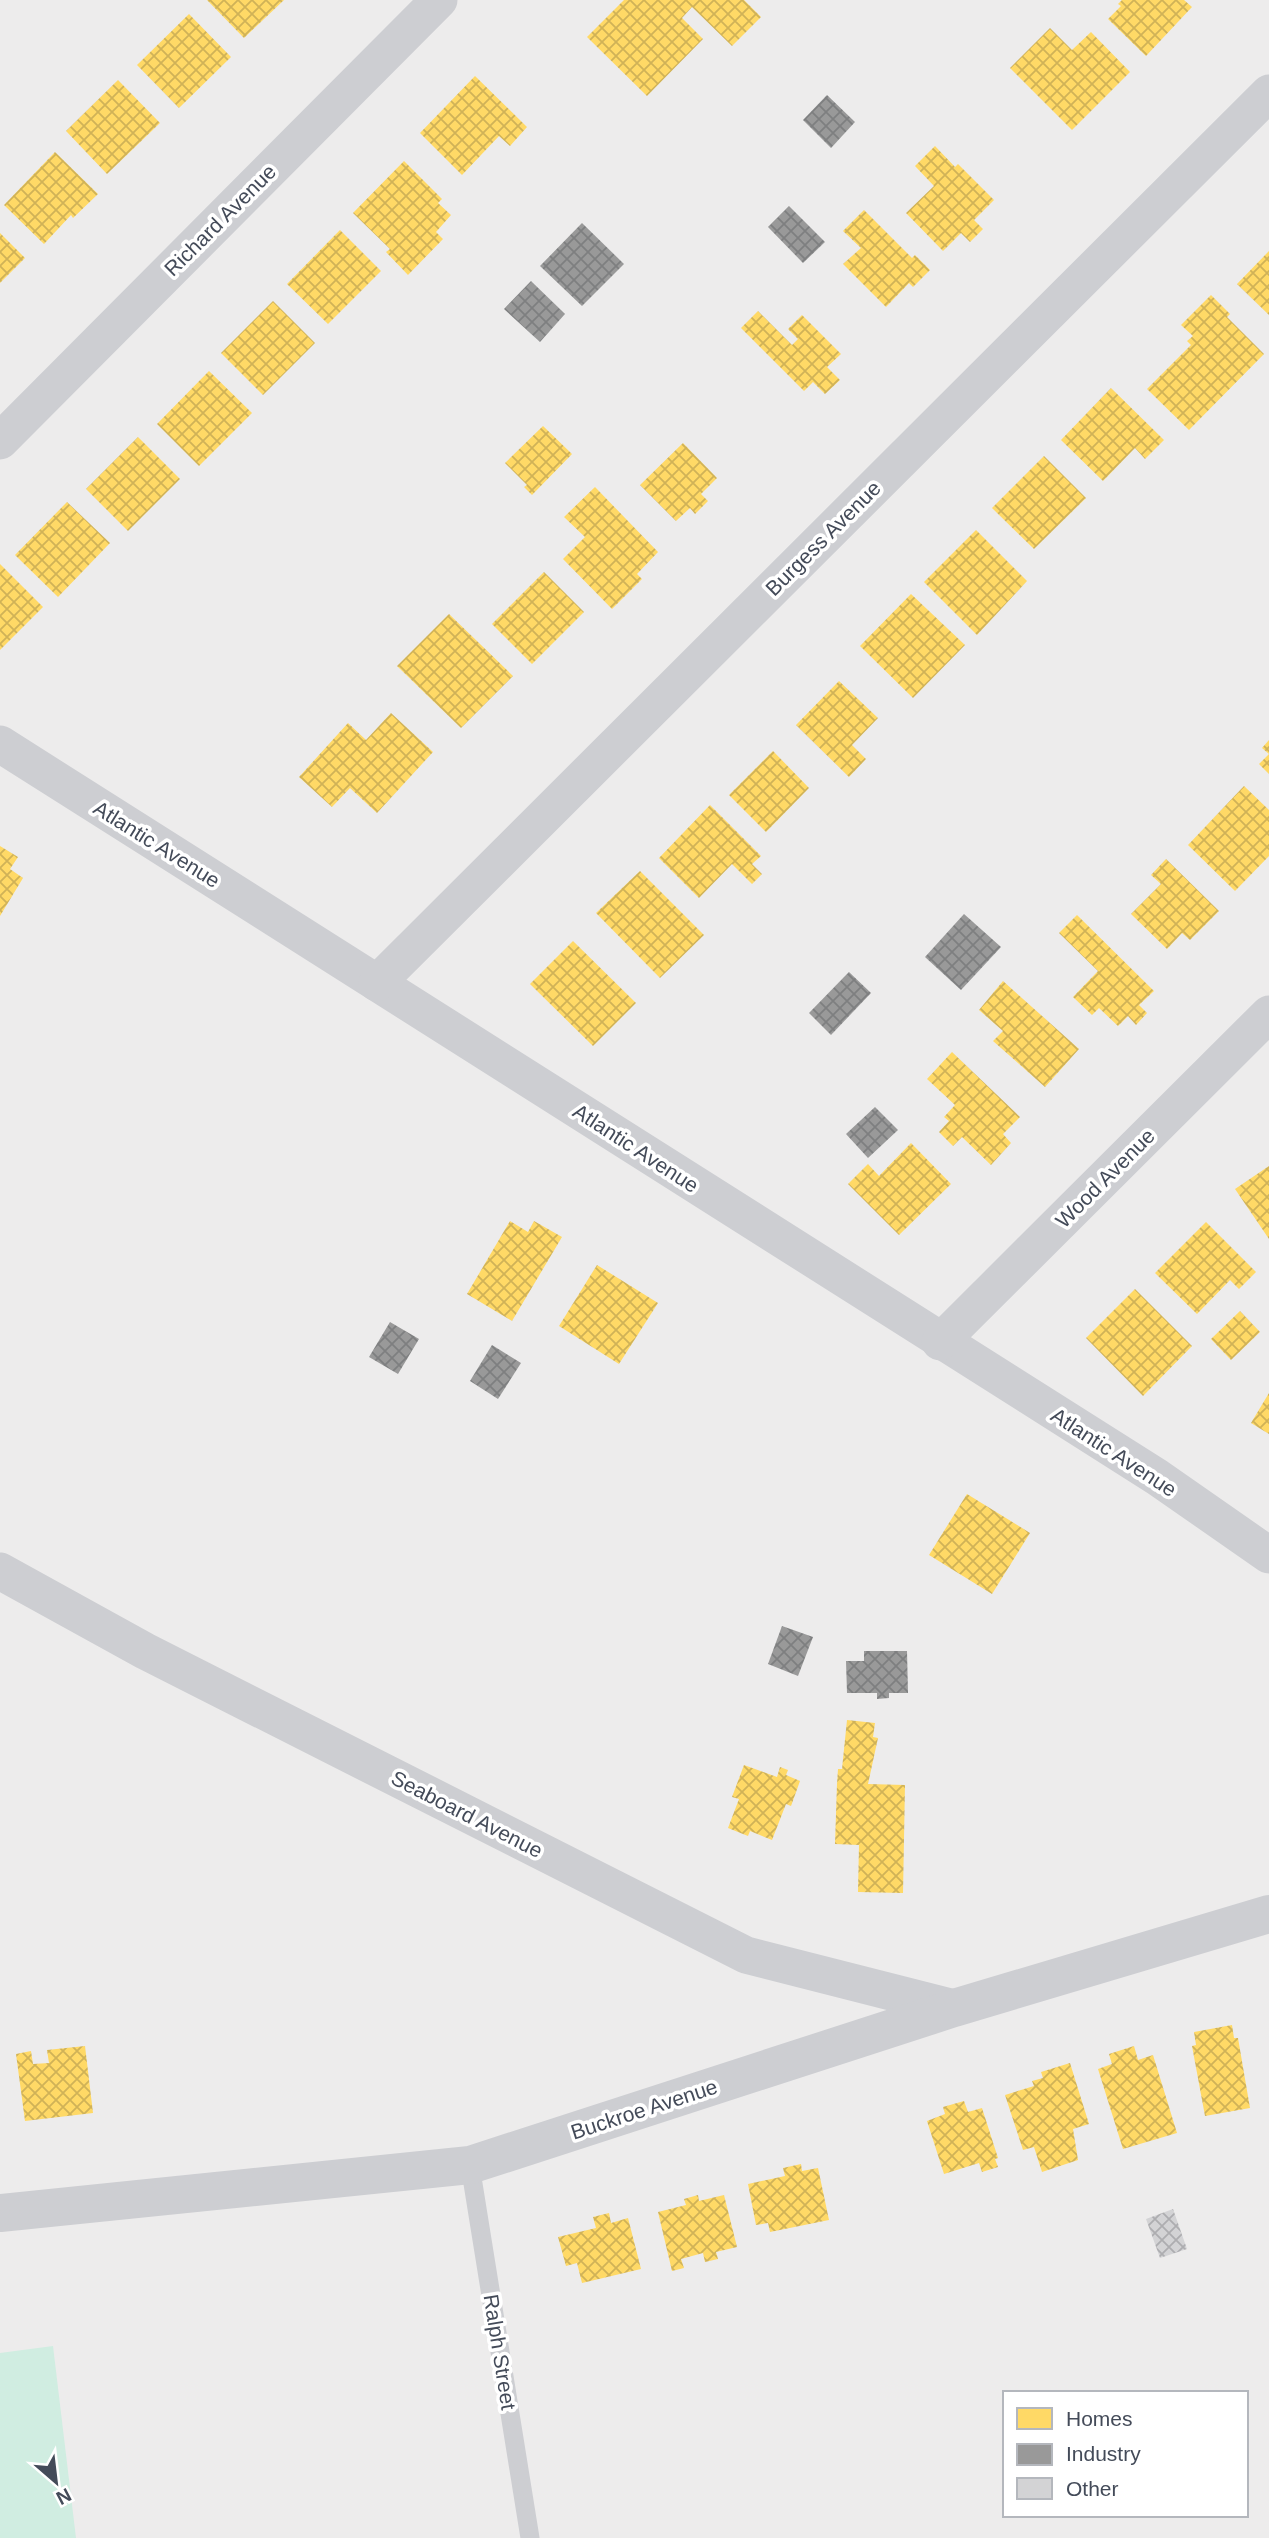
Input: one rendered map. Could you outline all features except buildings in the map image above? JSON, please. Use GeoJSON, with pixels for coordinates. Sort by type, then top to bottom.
{"type":"FeatureCollection","features":[{"type":"Feature","properties":{"kind":"street","name":"Richard Avenue"},"geometry":{"type":"LineString","coordinates":[[0,440],[439,0]]}},
{"type":"Feature","properties":{"kind":"street","name":"Burgess Avenue"},"geometry":{"type":"LineString","coordinates":[[377,983],[1269,93]]}},
{"type":"Feature","properties":{"kind":"street","name":"Atlantic Avenue"},"geometry":{"type":"LineString","coordinates":[[0,744],[1157,1477],[1269,1555]]}},
{"type":"Feature","properties":{"kind":"street","name":"Wood Avenue"},"geometry":{"type":"LineString","coordinates":[[940,1342],[1269,1014]]}},
{"type":"Feature","properties":{"kind":"street","name":"Seaboard Avenue"},"geometry":{"type":"LineString","coordinates":[[0,1571],[157,1657],[746,1955],[954,2008]]}},
{"type":"Feature","properties":{"kind":"street","name":"Buckroe Avenue"},"geometry":{"type":"LineString","coordinates":[[0,2213],[470,2165],[954,2008],[1269,1914]]}},
{"type":"Feature","properties":{"kind":"lane","name":"Ralph Street"},"geometry":{"type":"LineString","coordinates":[[470,2165],[530,2538]]}},
{"type":"Feature","properties":{"kind":"green space"},"geometry":{"type":"Polygon","coordinates":[[[53,2346],[76,2538],[0,2538],[0,2353],[53,2346]]]}}]}
